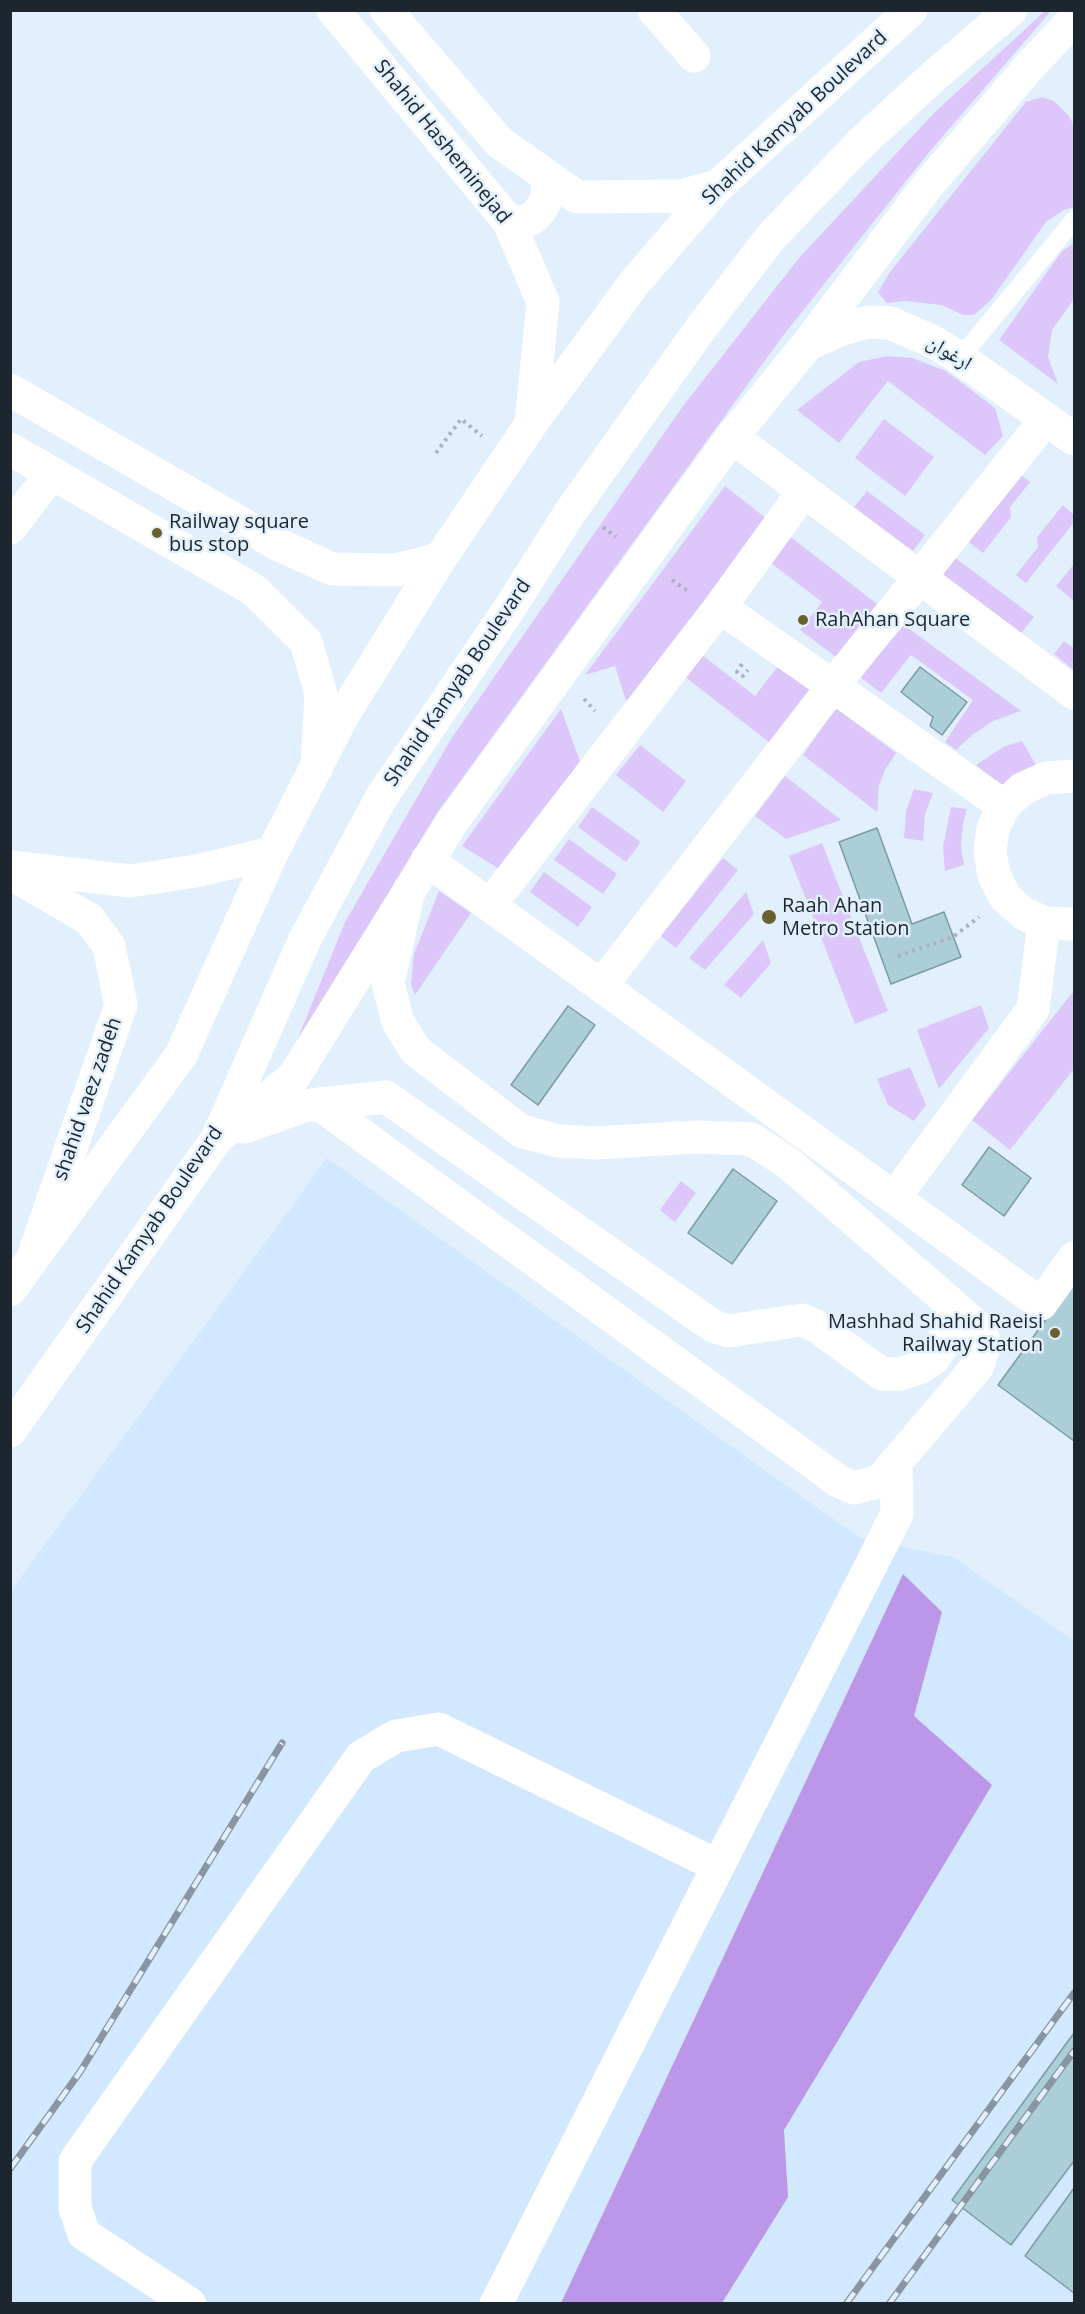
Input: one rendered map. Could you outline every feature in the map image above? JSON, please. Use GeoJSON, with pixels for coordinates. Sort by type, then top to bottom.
{"type":"FeatureCollection","features":[{"type":"Feature","properties":{"kind":"street","name":"Shahid Hasheminejad"},"geometry":{"type":"LineString","coordinates":[[333,10],[509,222],[543,302],[531,424]]}},
{"type":"Feature","properties":{"kind":"street"},"geometry":{"type":"LineString","coordinates":[[386,10],[499,142],[577,197],[681,196],[718,186]]}},
{"type":"Feature","properties":{"kind":"street"},"geometry":{"type":"LineString","coordinates":[[654,10],[693,56]]}},
{"type":"Feature","properties":{"kind":"street","name":"Shahid Kamyab Boulevard"},"geometry":{"type":"LineString","coordinates":[[20,1278],[181,1055],[272,853],[344,715],[440,559],[531,424],[635,282],[718,186],[911,10]]}},
{"type":"Feature","properties":{"kind":"street","name":"Shahid Kamyab Boulevard"},"geometry":{"type":"LineString","coordinates":[[10,1431],[218,1137],[305,939],[381,798],[509,609],[578,501],[701,328],[772,236],[862,142],[1011,10]]}},
{"type":"Feature","properties":{"kind":"street"},"geometry":{"type":"LineString","coordinates":[[218,1137],[293,1078],[350,989],[427,860],[560,671],[732,437],[807,345],[928,185],[1074,19]]}},
{"type":"Feature","properties":{"kind":"street"},"geometry":{"type":"LineString","coordinates":[[509,222],[521,222],[532,218],[541,209],[547,198],[546,176]]}},
{"type":"Feature","properties":{"kind":"street","name":"ارغوان"},"geometry":{"type":"LineString","coordinates":[[807,345],[842,329],[869,322],[890,323],[932,341],[960,358],[1074,439]]}},
{"type":"Feature","properties":{"kind":"street"},"geometry":{"type":"LineString","coordinates":[[10,390],[277,544],[332,569],[396,570],[440,559]]}},
{"type":"Feature","properties":{"kind":"street"},"geometry":{"type":"LineString","coordinates":[[601,986],[833,686],[1046,419]]}},
{"type":"Feature","properties":{"kind":"street"},"geometry":{"type":"LineString","coordinates":[[732,437],[1074,693]]}},
{"type":"Feature","properties":{"kind":"street"},"geometry":{"type":"LineString","coordinates":[[10,449],[254,590],[306,642],[321,694],[317,766]]}},
{"type":"Feature","properties":{"kind":"street"},"geometry":{"type":"LineString","coordinates":[[11,525],[52,472]]}},
{"type":"Feature","properties":{"kind":"street"},"geometry":{"type":"LineString","coordinates":[[490,905],[720,607],[804,491]]}},
{"type":"Feature","properties":{"kind":"street"},"geometry":{"type":"LineString","coordinates":[[720,607],[1004,806]]}},
{"type":"Feature","properties":{"kind":"street"},"geometry":{"type":"LineString","coordinates":[[894,1198],[1033,1009],[1059,924],[1023,913],[1005,897],[994,875],[990,852],[993,828],[1004,806],[1022,789],[1046,778],[1074,776]]}},
{"type":"Feature","properties":{"kind":"street"},"geometry":{"type":"LineString","coordinates":[[10,867],[130,881],[196,871],[272,853]]}},
{"type":"Feature","properties":{"kind":"street"},"geometry":{"type":"LineString","coordinates":[[427,860],[1041,1304],[1074,1258]]}},
{"type":"Feature","properties":{"kind":"street","name":"shahid vaez zadeh"},"geometry":{"type":"LineString","coordinates":[[10,873],[89,919],[110,946],[121,1005],[20,1278]]}},
{"type":"Feature","properties":{"kind":"street"},"geometry":{"type":"LineString","coordinates":[[319,1104],[838,1480],[854,1488],[880,1481],[977,1367],[983,1350],[983,1336],[976,1326],[787,1162],[751,1139],[696,1137],[596,1143],[558,1141],[521,1131],[415,1050],[398,1022],[388,983],[410,890]]}},
{"type":"Feature","properties":{"kind":"street"},"geometry":{"type":"LineString","coordinates":[[218,1137],[304,1106],[386,1097],[713,1326],[728,1331],[802,1320],[816,1326],[882,1374],[900,1374],[919,1368],[933,1359],[943,1344],[948,1330],[947,1300]]}},
{"type":"Feature","properties":{"kind":"street"},"geometry":{"type":"LineString","coordinates":[[496,2304],[897,1514],[896,1462]]}},
{"type":"Feature","properties":{"kind":"street"},"geometry":{"type":"LineString","coordinates":[[190,2304],[84,2234],[75,2208],[75,2161],[361,1757],[396,1736],[439,1729],[718,1866]]}},
{"type":"Feature","properties":{"kind":"lane"},"geometry":{"type":"LineString","coordinates":[[960,358],[1074,220]]}},
{"type":"Feature","properties":{"kind":"path"},"geometry":{"type":"LineString","coordinates":[[436,453],[461,419],[489,441]]}},
{"type":"Feature","properties":{"kind":"path"},"geometry":{"type":"LineString","coordinates":[[595,521],[623,542]]}},
{"type":"Feature","properties":{"kind":"path"},"geometry":{"type":"LineString","coordinates":[[671,579],[690,593]]}},
{"type":"Feature","properties":{"kind":"path"},"geometry":{"type":"LineString","coordinates":[[898,956],[953,937],[1005,897]]}},
{"type":"Feature","properties":{"kind":"shaded area"},"geometry":{"type":"Polygon","coordinates":[[[1045,11],[1051,11],[930,151],[782,337],[437,813],[292,1053],[345,922],[451,739],[683,406],[799,258],[934,113],[1045,11]]]}},
{"type":"Feature","properties":{"kind":"shaded area"},"geometry":{"type":"Polygon","coordinates":[[[1042,97],[1054,101],[1069,116],[1074,126],[1074,207],[1064,210],[1046,222],[991,300],[974,315],[963,315],[941,305],[906,301],[887,303],[878,292],[890,272],[1026,102],[1042,97]]]}},
{"type":"Feature","properties":{"kind":"shaded area"},"geometry":{"type":"Polygon","coordinates":[[[1074,243],[1074,299],[1052,330],[1048,357],[1058,384],[999,340],[1062,251],[1074,243]]]}},
{"type":"Feature","properties":{"kind":"shaded area"},"geometry":{"type":"Polygon","coordinates":[[[887,356],[912,358],[946,371],[995,408],[1003,436],[985,455],[888,381],[839,443],[797,410],[859,362],[887,356]]]}},
{"type":"Feature","properties":{"kind":"shaded area"},"geometry":{"type":"Polygon","coordinates":[[[884,419],[934,457],[905,496],[855,458],[884,419]]]}},
{"type":"Feature","properties":{"kind":"shaded area"},"geometry":{"type":"Polygon","coordinates":[[[1018,473],[1030,482],[1010,507],[1011,517],[983,553],[966,540],[1018,473]]]}},
{"type":"Feature","properties":{"kind":"shaded area"},"geometry":{"type":"Polygon","coordinates":[[[725,486],[767,519],[627,704],[615,666],[585,675],[725,486]]]}},
{"type":"Feature","properties":{"kind":"shaded area"},"geometry":{"type":"Polygon","coordinates":[[[867,491],[925,535],[913,551],[854,507],[867,491]]]}},
{"type":"Feature","properties":{"kind":"shaded area"},"geometry":{"type":"Polygon","coordinates":[[[1063,505],[1074,515],[1074,522],[1026,583],[1016,575],[1038,547],[1037,537],[1063,505]]]}},
{"type":"Feature","properties":{"kind":"shaded area"},"geometry":{"type":"Polygon","coordinates":[[[783,531],[877,604],[836,657],[800,630],[822,602],[763,557],[783,531]]]}},
{"type":"Feature","properties":{"kind":"shaded area"},"geometry":{"type":"Polygon","coordinates":[[[954,557],[1034,617],[1021,633],[942,574],[954,557]]]}},
{"type":"Feature","properties":{"kind":"shaded area"},"geometry":{"type":"Polygon","coordinates":[[[1074,564],[1074,601],[1056,586],[1074,564]]]}},
{"type":"Feature","properties":{"kind":"shaded area"},"geometry":{"type":"Polygon","coordinates":[[[904,625],[1021,711],[993,721],[972,735],[956,750],[945,742],[973,700],[911,655],[881,693],[860,677],[904,625]]]}},
{"type":"Feature","properties":{"kind":"shaded area"},"geometry":{"type":"Polygon","coordinates":[[[1064,641],[1074,648],[1074,670],[1054,654],[1064,641]]]}},
{"type":"Feature","properties":{"kind":"shaded area"},"geometry":{"type":"Polygon","coordinates":[[[697,651],[755,696],[779,665],[811,689],[770,743],[680,673],[697,651]]]}},
{"type":"Feature","properties":{"kind":"shaded area"},"geometry":{"type":"Polygon","coordinates":[[[836,708],[896,753],[885,770],[879,786],[877,812],[803,755],[836,708]]]}},
{"type":"Feature","properties":{"kind":"shaded area"},"geometry":{"type":"Polygon","coordinates":[[[561,709],[581,764],[501,870],[462,846],[561,709]]]}},
{"type":"Feature","properties":{"kind":"shaded area"},"geometry":{"type":"Polygon","coordinates":[[[1022,741],[1039,770],[1006,789],[976,765],[1003,747],[1022,741]]]}},
{"type":"Feature","properties":{"kind":"shaded area"},"geometry":{"type":"Polygon","coordinates":[[[640,745],[686,781],[663,812],[616,775],[640,745]]]}},
{"type":"Feature","properties":{"kind":"shaded area"},"geometry":{"type":"Polygon","coordinates":[[[785,776],[841,820],[786,839],[755,816],[785,776]]]}},
{"type":"Feature","properties":{"kind":"shaded area"},"geometry":{"type":"Polygon","coordinates":[[[914,789],[933,793],[925,814],[923,841],[904,838],[906,811],[914,789]]]}},
{"type":"Feature","properties":{"kind":"shaded area"},"geometry":{"type":"Polygon","coordinates":[[[592,807],[641,842],[626,862],[578,827],[592,807]]]}},
{"type":"Feature","properties":{"kind":"shaded area"},"geometry":{"type":"Polygon","coordinates":[[[951,807],[967,809],[961,847],[964,865],[945,871],[943,847],[951,807]]]}},
{"type":"Feature","properties":{"kind":"shaded area"},"geometry":{"type":"Polygon","coordinates":[[[569,839],[617,874],[603,894],[554,860],[569,839]]]}},
{"type":"Feature","properties":{"kind":"shaded area"},"geometry":{"type":"Polygon","coordinates":[[[822,843],[888,1011],[855,1024],[789,856],[822,843]]]}},
{"type":"Feature","properties":{"kind":"shaded area"},"geometry":{"type":"Polygon","coordinates":[[[723,858],[738,870],[676,948],[661,936],[723,858]]]}},
{"type":"Feature","properties":{"kind":"shaded area"},"geometry":{"type":"Polygon","coordinates":[[[544,872],[592,907],[578,927],[530,892],[544,872]]]}},
{"type":"Feature","properties":{"kind":"shaded area"},"geometry":{"type":"Polygon","coordinates":[[[439,891],[471,913],[415,995],[411,984],[414,954],[439,891]]]}},
{"type":"Feature","properties":{"kind":"shaded area"},"geometry":{"type":"Polygon","coordinates":[[[746,892],[754,914],[705,970],[689,958],[746,892]]]}},
{"type":"Feature","properties":{"kind":"shaded area"},"geometry":{"type":"Polygon","coordinates":[[[763,940],[771,963],[741,998],[724,985],[763,940]]]}},
{"type":"Feature","properties":{"kind":"shaded area"},"geometry":{"type":"Polygon","coordinates":[[[1072,993],[1074,994],[1074,1069],[1010,1150],[972,1120],[1072,993]]]}},
{"type":"Feature","properties":{"kind":"shaded area"},"geometry":{"type":"Polygon","coordinates":[[[981,1005],[989,1028],[939,1089],[917,1030],[981,1005]]]}},
{"type":"Feature","properties":{"kind":"shaded area"},"geometry":{"type":"Polygon","coordinates":[[[910,1067],[926,1105],[914,1121],[888,1105],[877,1079],[910,1067]]]}},
{"type":"Feature","properties":{"kind":"shaded area"},"geometry":{"type":"Polygon","coordinates":[[[327,1158],[860,1538],[953,1557],[1074,1641],[1074,2303],[11,2304],[11,1591],[327,1158]]]}},
{"type":"Feature","properties":{"kind":"shaded area"},"geometry":{"type":"Polygon","coordinates":[[[681,1181],[696,1193],[675,1222],[660,1210],[681,1181]]]}},
{"type":"Feature","properties":{"kind":"shaded area"},"geometry":{"type":"Polygon","coordinates":[[[903,1574],[942,1612],[914,1716],[992,1785],[784,2130],[788,2197],[722,2303],[561,2303],[903,1574]]]}},
{"type":"Feature","properties":{"kind":"building"},"geometry":{"type":"Polygon","coordinates":[[[920,667],[967,702],[942,735],[930,726],[933,717],[901,692],[920,667]]]}},
{"type":"Feature","properties":{"kind":"building"},"geometry":{"type":"Polygon","coordinates":[[[877,828],[912,924],[944,912],[961,957],[891,984],[839,842],[877,828]]]}},
{"type":"Feature","properties":{"kind":"building"},"geometry":{"type":"Polygon","coordinates":[[[568,1006],[595,1025],[538,1105],[511,1085],[568,1006]]]}},
{"type":"Feature","properties":{"kind":"building"},"geometry":{"type":"Polygon","coordinates":[[[989,1147],[1031,1178],[1004,1216],[962,1185],[989,1147]]]}},
{"type":"Feature","properties":{"kind":"building"},"geometry":{"type":"Polygon","coordinates":[[[733,1169],[777,1201],[732,1264],[688,1233],[733,1169]]]}},
{"type":"Feature","properties":{"kind":"building","name":"Mashhad Shahid Raeisi Railway Station"},"geometry":{"type":"Polygon","coordinates":[[[1074,1281],[1074,1441],[998,1385],[1074,1281]]]}},
{"type":"Feature","properties":{"kind":"building"},"geometry":{"type":"Polygon","coordinates":[[[1074,2033],[1074,2161],[1011,2245],[952,2200],[1074,2033]]]}},
{"type":"Feature","properties":{"kind":"building"},"geometry":{"type":"Polygon","coordinates":[[[1074,2188],[1074,2293],[1025,2256],[1074,2188]]]}},
{"type":"Feature","properties":{"kind":"railway"},"geometry":{"type":"LineString","coordinates":[[10,2169],[80,2072],[282,1743]]}},
{"type":"Feature","properties":{"kind":"railway"},"geometry":{"type":"LineString","coordinates":[[846,2304],[1074,1993]]}},
{"type":"Feature","properties":{"kind":"railway"},"geometry":{"type":"LineString","coordinates":[[889,2304],[1074,2051]]}},
{"type":"Feature","properties":{"kind":"place","name":"Railway square bus stop"},"geometry":{"type":"Point","coordinates":[157,533]}},
{"type":"Feature","properties":{"kind":"place","name":"RahAhan Square"},"geometry":{"type":"Point","coordinates":[803,620]}},
{"type":"Feature","properties":{"kind":"place","name":"Raah Ahan Metro Station"},"geometry":{"type":"Point","coordinates":[769,917]}},
{"type":"Feature","properties":{"kind":"place","name":"Mashhad Shahid Raeisi Railway Station"},"geometry":{"type":"Point","coordinates":[1055,1333]}}]}
